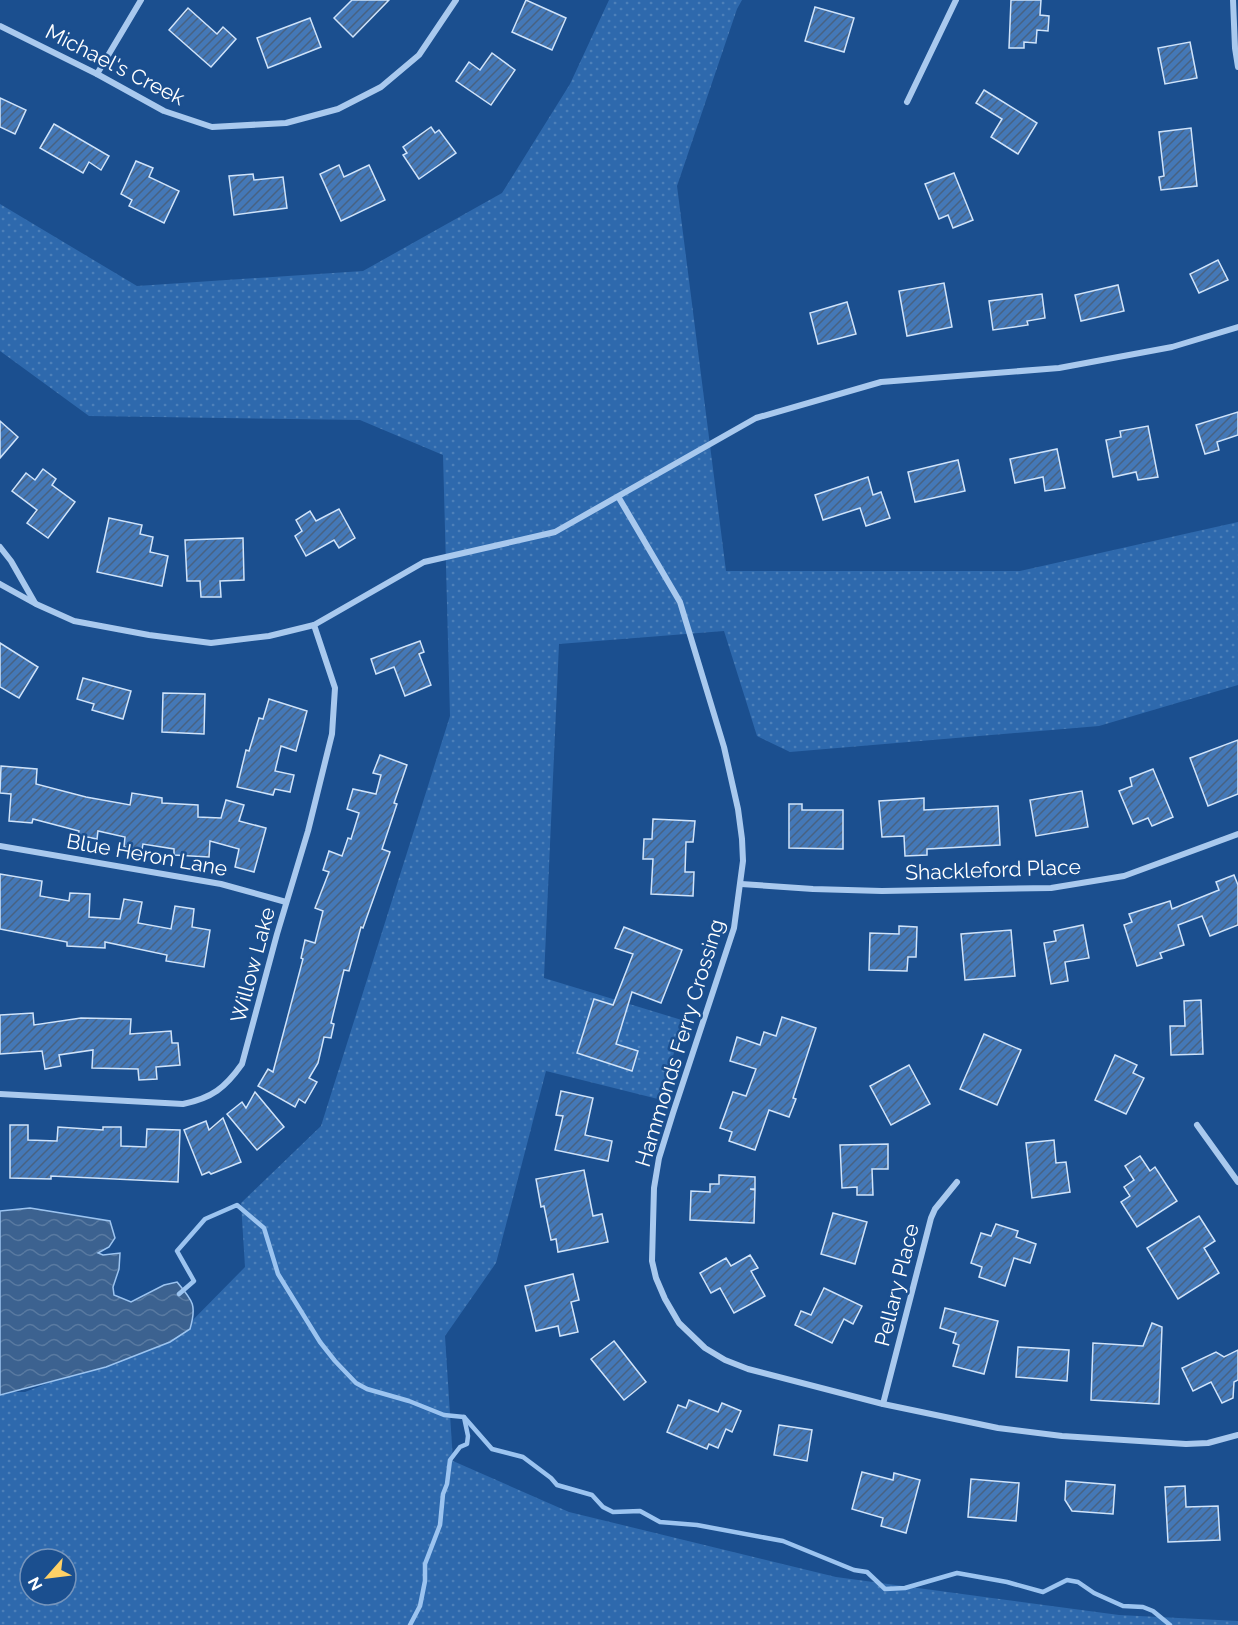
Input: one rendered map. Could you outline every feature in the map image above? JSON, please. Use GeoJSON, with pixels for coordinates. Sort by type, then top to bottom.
{"type":"FeatureCollection","features":[{"type":"Feature","properties":{"kind":"street"},"geometry":{"type":"LineString","coordinates":[[97,74],[141,0]]}},
{"type":"Feature","properties":{"kind":"street","name":"Michael's Creek"},"geometry":{"type":"LineString","coordinates":[[0,26],[97,74],[164,111],[212,127],[286,123],[339,109],[381,87],[419,55],[456,0]]}},
{"type":"Feature","properties":{"kind":"street"},"geometry":{"type":"LineString","coordinates":[[907,102],[956,0]]}},
{"type":"Feature","properties":{"kind":"street"},"geometry":{"type":"LineString","coordinates":[[1233,0],[1238,67]]}},
{"type":"Feature","properties":{"kind":"street"},"geometry":{"type":"LineString","coordinates":[[0,584],[74,621],[148,635],[211,643],[269,636],[314,625],[424,562],[555,532],[756,418],[881,382],[1059,368],[1172,347],[1238,327]]}},
{"type":"Feature","properties":{"kind":"street","name":"Hammonds Ferry Crossing"},"geometry":{"type":"LineString","coordinates":[[618,498],[680,602],[724,747],[738,809],[742,839],[741,884],[734,928],[659,1158],[654,1188],[652,1261],[665,1299],[679,1323],[705,1348],[725,1360],[782,1378],[884,1404],[998,1428],[1062,1436],[1186,1444],[1208,1443],[1238,1435]]}},
{"type":"Feature","properties":{"kind":"street"},"geometry":{"type":"LineString","coordinates":[[0,548],[11,561],[36,604]]}},
{"type":"Feature","properties":{"kind":"street","name":"Willow Lake"},"geometry":{"type":"LineString","coordinates":[[0,1094],[183,1104],[205,1099],[230,1082],[242,1064],[286,902],[308,831],[332,734],[335,688],[314,625]]}},
{"type":"Feature","properties":{"kind":"street","name":"Shackleford Place"},"geometry":{"type":"LineString","coordinates":[[741,884],[882,891],[1051,888],[1124,876],[1238,834]]}},
{"type":"Feature","properties":{"kind":"street","name":"Blue Heron Lane"},"geometry":{"type":"LineString","coordinates":[[0,846],[221,884],[286,902]]}},
{"type":"Feature","properties":{"kind":"street"},"geometry":{"type":"LineString","coordinates":[[1197,1125],[1238,1182]]}},
{"type":"Feature","properties":{"kind":"street","name":"Pellary Place"},"geometry":{"type":"LineString","coordinates":[[884,1404],[931,1218],[935,1209],[957,1182]]}},
{"type":"Feature","properties":{"kind":"shaded area"},"geometry":{"type":"Polygon","coordinates":[[[609,0],[742,0],[677,186],[726,571],[1020,571],[1238,522],[1238,685],[1099,726],[790,752],[757,736],[724,631],[559,644],[544,978],[685,1021],[658,1099],[546,1071],[496,1263],[445,1336],[453,1461],[569,1512],[836,1577],[1119,1615],[1238,1621],[1238,1625],[0,1625],[0,1392],[25,1392],[182,1331],[245,1267],[241,1203],[321,1126],[450,716],[443,455],[360,420],[89,416],[0,351],[0,204],[137,286],[363,271],[502,193],[570,84],[609,0]]]}},
{"type":"Feature","properties":{"kind":"water"},"geometry":{"type":"Polygon","coordinates":[[[30,1208],[110,1221],[115,1238],[109,1247],[98,1253],[103,1255],[120,1253],[119,1269],[113,1287],[114,1295],[131,1302],[164,1285],[177,1282],[192,1304],[190,1329],[170,1342],[106,1367],[0,1395],[0,1211],[30,1208]]]}},
{"type":"Feature","properties":{"kind":"building"},"geometry":{"type":"Polygon","coordinates":[[[352,0],[389,0],[353,37],[334,18],[352,0]]]}},
{"type":"Feature","properties":{"kind":"building"},"geometry":{"type":"Polygon","coordinates":[[[526,0],[566,18],[552,50],[512,32],[526,0]]]}},
{"type":"Feature","properties":{"kind":"building"},"geometry":{"type":"Polygon","coordinates":[[[1011,0],[1041,0],[1040,15],[1049,16],[1048,31],[1037,30],[1036,43],[1024,42],[1024,48],[1009,48],[1011,0]]]}},
{"type":"Feature","properties":{"kind":"building"},"geometry":{"type":"Polygon","coordinates":[[[815,7],[854,18],[844,52],[805,41],[815,7]]]}},
{"type":"Feature","properties":{"kind":"building"},"geometry":{"type":"Polygon","coordinates":[[[188,8],[217,34],[223,27],[236,39],[211,67],[169,30],[188,8]]]}},
{"type":"Feature","properties":{"kind":"building"},"geometry":{"type":"Polygon","coordinates":[[[310,18],[321,47],[268,68],[257,38],[310,18]]]}},
{"type":"Feature","properties":{"kind":"building"},"geometry":{"type":"Polygon","coordinates":[[[1190,42],[1197,78],[1165,84],[1158,48],[1190,42]]]}},
{"type":"Feature","properties":{"kind":"building"},"geometry":{"type":"Polygon","coordinates":[[[492,53],[515,70],[491,105],[456,81],[469,62],[480,70],[492,53]]]}},
{"type":"Feature","properties":{"kind":"building"},"geometry":{"type":"Polygon","coordinates":[[[984,90],[1037,123],[1018,154],[991,137],[1002,119],[976,103],[984,90]]]}},
{"type":"Feature","properties":{"kind":"building"},"geometry":{"type":"Polygon","coordinates":[[[0,98],[26,110],[15,134],[0,127],[0,98]]]}},
{"type":"Feature","properties":{"kind":"building"},"geometry":{"type":"Polygon","coordinates":[[[54,124],[109,156],[101,170],[89,162],[83,173],[40,148],[54,124]]]}},
{"type":"Feature","properties":{"kind":"building"},"geometry":{"type":"Polygon","coordinates":[[[431,127],[435,133],[439,130],[456,153],[419,179],[403,155],[407,153],[403,147],[431,127]]]}},
{"type":"Feature","properties":{"kind":"building"},"geometry":{"type":"Polygon","coordinates":[[[1191,128],[1197,186],[1161,190],[1159,177],[1164,176],[1159,132],[1191,128]]]}},
{"type":"Feature","properties":{"kind":"building"},"geometry":{"type":"Polygon","coordinates":[[[136,161],[153,168],[149,177],[179,191],[164,223],[129,206],[132,200],[121,194],[136,161]]]}},
{"type":"Feature","properties":{"kind":"building"},"geometry":{"type":"Polygon","coordinates":[[[339,165],[344,177],[369,165],[385,200],[341,221],[320,174],[339,165]]]}},
{"type":"Feature","properties":{"kind":"building"},"geometry":{"type":"Polygon","coordinates":[[[954,173],[973,220],[953,228],[948,215],[939,219],[925,184],[954,173]]]}},
{"type":"Feature","properties":{"kind":"building"},"geometry":{"type":"Polygon","coordinates":[[[253,174],[254,180],[283,177],[287,208],[234,215],[229,176],[253,174]]]}},
{"type":"Feature","properties":{"kind":"building"},"geometry":{"type":"Polygon","coordinates":[[[1218,260],[1228,280],[1199,293],[1190,274],[1218,260]]]}},
{"type":"Feature","properties":{"kind":"building"},"geometry":{"type":"Polygon","coordinates":[[[944,283],[952,327],[907,336],[899,291],[944,283]]]}},
{"type":"Feature","properties":{"kind":"building"},"geometry":{"type":"Polygon","coordinates":[[[1118,285],[1124,311],[1081,321],[1075,295],[1118,285]]]}},
{"type":"Feature","properties":{"kind":"building"},"geometry":{"type":"Polygon","coordinates":[[[1042,294],[1045,318],[1027,321],[1028,325],[993,330],[989,301],[1042,294]]]}},
{"type":"Feature","properties":{"kind":"building"},"geometry":{"type":"Polygon","coordinates":[[[847,302],[856,334],[818,344],[810,313],[847,302]]]}},
{"type":"Feature","properties":{"kind":"building"},"geometry":{"type":"Polygon","coordinates":[[[1238,412],[1238,435],[1217,442],[1219,450],[1205,454],[1196,425],[1238,412]]]}},
{"type":"Feature","properties":{"kind":"building"},"geometry":{"type":"Polygon","coordinates":[[[0,421],[18,437],[0,458],[0,421]]]}},
{"type":"Feature","properties":{"kind":"building"},"geometry":{"type":"Polygon","coordinates":[[[1148,426],[1158,477],[1138,480],[1136,472],[1113,477],[1106,440],[1121,437],[1120,431],[1148,426]]]}},
{"type":"Feature","properties":{"kind":"building"},"geometry":{"type":"Polygon","coordinates":[[[1057,449],[1065,488],[1045,491],[1043,477],[1015,483],[1010,459],[1057,449]]]}},
{"type":"Feature","properties":{"kind":"building"},"geometry":{"type":"Polygon","coordinates":[[[958,460],[965,491],[915,502],[908,472],[958,460]]]}},
{"type":"Feature","properties":{"kind":"building"},"geometry":{"type":"Polygon","coordinates":[[[43,469],[56,479],[52,485],[75,502],[48,538],[27,523],[37,510],[12,491],[26,473],[35,480],[43,469]]]}},
{"type":"Feature","properties":{"kind":"building"},"geometry":{"type":"Polygon","coordinates":[[[868,477],[873,495],[881,492],[890,518],[866,526],[860,508],[823,520],[815,495],[868,477]]]}},
{"type":"Feature","properties":{"kind":"building"},"geometry":{"type":"Polygon","coordinates":[[[339,509],[355,538],[339,548],[334,540],[306,556],[295,536],[302,531],[296,520],[310,511],[316,521],[339,509]]]}},
{"type":"Feature","properties":{"kind":"building"},"geometry":{"type":"Polygon","coordinates":[[[109,518],[142,525],[140,534],[153,537],[150,552],[168,556],[162,586],[97,572],[109,518]]]}},
{"type":"Feature","properties":{"kind":"building"},"geometry":{"type":"Polygon","coordinates":[[[243,538],[244,580],[220,581],[221,597],[201,597],[200,581],[187,581],[185,540],[243,538]]]}},
{"type":"Feature","properties":{"kind":"building"},"geometry":{"type":"Polygon","coordinates":[[[420,641],[424,652],[419,654],[431,685],[405,696],[394,667],[376,674],[371,659],[420,641]]]}},
{"type":"Feature","properties":{"kind":"building"},"geometry":{"type":"Polygon","coordinates":[[[0,643],[38,667],[19,698],[0,687],[0,643]]]}},
{"type":"Feature","properties":{"kind":"building"},"geometry":{"type":"Polygon","coordinates":[[[83,678],[131,691],[123,719],[92,710],[94,704],[77,699],[83,678]]]}},
{"type":"Feature","properties":{"kind":"building"},"geometry":{"type":"Polygon","coordinates":[[[163,693],[205,694],[204,734],[162,732],[163,693]]]}},
{"type":"Feature","properties":{"kind":"building"},"geometry":{"type":"Polygon","coordinates":[[[269,699],[307,711],[296,751],[281,746],[275,771],[294,775],[290,792],[275,789],[273,795],[237,787],[246,750],[249,751],[259,718],[263,719],[269,699]]]}},
{"type":"Feature","properties":{"kind":"building"},"geometry":{"type":"Polygon","coordinates":[[[1238,740],[1238,794],[1208,806],[1190,758],[1238,740]]]}},
{"type":"Feature","properties":{"kind":"building"},"geometry":{"type":"Polygon","coordinates":[[[380,755],[407,765],[382,849],[390,852],[363,928],[361,927],[349,971],[344,970],[331,1023],[334,1024],[331,1038],[324,1037],[318,1063],[309,1078],[317,1082],[305,1103],[299,1099],[295,1107],[258,1086],[268,1069],[273,1072],[303,959],[301,958],[305,940],[315,943],[323,911],[315,908],[329,872],[323,870],[329,851],[342,856],[348,838],[351,839],[359,813],[347,809],[353,789],[376,794],[381,775],[373,773],[380,755]]]}},
{"type":"Feature","properties":{"kind":"building"},"geometry":{"type":"Polygon","coordinates":[[[1,766],[37,769],[36,784],[86,797],[130,805],[132,793],[162,798],[162,803],[198,805],[198,817],[221,818],[226,800],[244,805],[239,821],[266,828],[254,872],[235,867],[239,849],[210,841],[209,857],[174,855],[174,849],[143,844],[142,850],[124,847],[125,837],[98,831],[97,839],[78,835],[79,831],[33,819],[32,823],[9,821],[11,794],[0,793],[1,766]]]}},
{"type":"Feature","properties":{"kind":"building"},"geometry":{"type":"Polygon","coordinates":[[[1153,769],[1173,817],[1152,826],[1148,818],[1133,824],[1119,791],[1132,786],[1130,778],[1153,769]]]}},
{"type":"Feature","properties":{"kind":"building"},"geometry":{"type":"Polygon","coordinates":[[[1082,791],[1088,827],[1036,836],[1030,800],[1082,791]]]}},
{"type":"Feature","properties":{"kind":"building"},"geometry":{"type":"Polygon","coordinates":[[[924,798],[924,810],[998,806],[1000,845],[927,849],[927,855],[905,856],[904,836],[882,837],[879,801],[924,798]]]}},
{"type":"Feature","properties":{"kind":"building"},"geometry":{"type":"Polygon","coordinates":[[[789,804],[802,804],[802,810],[843,810],[843,849],[789,848],[789,804]]]}},
{"type":"Feature","properties":{"kind":"building"},"geometry":{"type":"Polygon","coordinates":[[[653,819],[695,821],[693,842],[686,842],[685,872],[694,872],[693,896],[651,894],[653,859],[643,859],[644,839],[652,839],[653,819]]]}},
{"type":"Feature","properties":{"kind":"building"},"geometry":{"type":"Polygon","coordinates":[[[0,874],[42,881],[40,896],[69,901],[70,893],[90,894],[89,917],[120,919],[124,899],[142,902],[138,923],[171,929],[175,906],[194,909],[192,927],[210,930],[204,967],[166,961],[167,955],[105,942],[105,948],[67,946],[67,942],[0,929],[0,874]]]}},
{"type":"Feature","properties":{"kind":"building"},"geometry":{"type":"Polygon","coordinates":[[[1234,875],[1238,885],[1238,925],[1210,936],[1202,916],[1178,925],[1184,945],[1160,953],[1162,958],[1137,966],[1124,925],[1132,922],[1129,914],[1170,901],[1172,909],[1219,890],[1216,882],[1234,875]]]}},
{"type":"Feature","properties":{"kind":"building"},"geometry":{"type":"Polygon","coordinates":[[[1083,925],[1089,958],[1065,962],[1068,981],[1051,984],[1044,943],[1056,941],[1054,931],[1083,925]]]}},
{"type":"Feature","properties":{"kind":"building"},"geometry":{"type":"Polygon","coordinates":[[[899,926],[917,927],[916,957],[908,957],[907,971],[869,970],[870,933],[899,934],[899,926]]]}},
{"type":"Feature","properties":{"kind":"building"},"geometry":{"type":"Polygon","coordinates":[[[624,927],[682,950],[661,1003],[632,992],[616,1044],[638,1051],[632,1071],[577,1053],[594,999],[613,1005],[633,954],[615,948],[624,927]]]}},
{"type":"Feature","properties":{"kind":"building"},"geometry":{"type":"Polygon","coordinates":[[[1011,930],[1015,976],[965,980],[961,934],[1011,930]]]}},
{"type":"Feature","properties":{"kind":"building"},"geometry":{"type":"Polygon","coordinates":[[[1201,1000],[1203,1054],[1171,1055],[1170,1026],[1185,1026],[1184,1001],[1201,1000]]]}},
{"type":"Feature","properties":{"kind":"building"},"geometry":{"type":"Polygon","coordinates":[[[33,1013],[34,1025],[81,1018],[131,1019],[130,1034],[171,1031],[172,1043],[178,1043],[180,1065],[156,1067],[157,1079],[139,1080],[138,1069],[92,1068],[93,1050],[59,1055],[61,1066],[45,1069],[42,1051],[0,1054],[0,1015],[33,1013]]]}},
{"type":"Feature","properties":{"kind":"building"},"geometry":{"type":"Polygon","coordinates":[[[782,1017],[816,1028],[789,1117],[769,1110],[755,1150],[729,1141],[732,1132],[720,1128],[733,1092],[746,1096],[756,1069],[730,1061],[737,1037],[760,1045],[764,1032],[776,1036],[782,1017]]]}},
{"type":"Feature","properties":{"kind":"building"},"geometry":{"type":"Polygon","coordinates":[[[984,1034],[1021,1050],[997,1105],[960,1089],[984,1034]]]}},
{"type":"Feature","properties":{"kind":"building"},"geometry":{"type":"Polygon","coordinates":[[[1115,1055],[1137,1065],[1133,1073],[1144,1078],[1126,1114],[1095,1100],[1115,1055]]]}},
{"type":"Feature","properties":{"kind":"building"},"geometry":{"type":"Polygon","coordinates":[[[909,1065],[930,1104],[891,1125],[870,1086],[909,1065]]]}},
{"type":"Feature","properties":{"kind":"building"},"geometry":{"type":"Polygon","coordinates":[[[561,1091],[593,1098],[585,1135],[612,1141],[608,1161],[555,1150],[563,1116],[556,1115],[561,1091]]]}},
{"type":"Feature","properties":{"kind":"building"},"geometry":{"type":"Polygon","coordinates":[[[255,1092],[284,1127],[257,1150],[227,1114],[242,1102],[246,1108],[255,1092]]]}},
{"type":"Feature","properties":{"kind":"building"},"geometry":{"type":"Polygon","coordinates":[[[223,1118],[241,1162],[211,1174],[209,1172],[202,1175],[184,1130],[206,1121],[209,1130],[223,1118]]]}},
{"type":"Feature","properties":{"kind":"building"},"geometry":{"type":"Polygon","coordinates":[[[10,1125],[28,1125],[28,1140],[57,1141],[58,1127],[103,1130],[103,1127],[121,1127],[121,1146],[146,1147],[147,1129],[180,1130],[178,1182],[51,1176],[51,1179],[10,1178],[10,1125]]]}},
{"type":"Feature","properties":{"kind":"building"},"geometry":{"type":"Polygon","coordinates":[[[1054,1140],[1056,1163],[1066,1162],[1070,1192],[1032,1198],[1026,1143],[1054,1140]]]}},
{"type":"Feature","properties":{"kind":"building"},"geometry":{"type":"Polygon","coordinates":[[[888,1144],[888,1169],[872,1169],[873,1195],[857,1195],[857,1187],[842,1188],[840,1145],[888,1144]]]}},
{"type":"Feature","properties":{"kind":"building"},"geometry":{"type":"Polygon","coordinates":[[[1140,1156],[1150,1171],[1155,1167],[1177,1201],[1137,1227],[1121,1202],[1130,1196],[1124,1187],[1134,1180],[1125,1166],[1140,1156]]]}},
{"type":"Feature","properties":{"kind":"building"},"geometry":{"type":"Polygon","coordinates":[[[584,1170],[593,1216],[602,1214],[608,1242],[558,1252],[556,1239],[551,1240],[544,1206],[541,1207],[536,1179],[584,1170]]]}},
{"type":"Feature","properties":{"kind":"building"},"geometry":{"type":"Polygon","coordinates":[[[719,1175],[755,1177],[755,1189],[750,1189],[755,1190],[754,1223],[690,1220],[691,1191],[710,1192],[710,1184],[719,1184],[719,1175]]]}},
{"type":"Feature","properties":{"kind":"building"},"geometry":{"type":"Polygon","coordinates":[[[833,1213],[867,1222],[855,1264],[821,1254],[833,1213]]]}},
{"type":"Feature","properties":{"kind":"building"},"geometry":{"type":"Polygon","coordinates":[[[1199,1216],[1215,1241],[1204,1248],[1219,1273],[1178,1299],[1147,1248],[1199,1216]]]}},
{"type":"Feature","properties":{"kind":"building"},"geometry":{"type":"Polygon","coordinates":[[[996,1224],[1018,1231],[1016,1237],[1036,1244],[1030,1263],[1014,1258],[1005,1286],[979,1277],[982,1267],[971,1263],[981,1233],[991,1236],[996,1224]]]}},
{"type":"Feature","properties":{"kind":"building"},"geometry":{"type":"Polygon","coordinates":[[[750,1255],[758,1268],[751,1271],[765,1296],[734,1313],[720,1288],[711,1293],[700,1273],[726,1258],[731,1266],[750,1255]]]}},
{"type":"Feature","properties":{"kind":"building"},"geometry":{"type":"Polygon","coordinates":[[[573,1274],[579,1300],[571,1302],[578,1332],[560,1336],[558,1326],[536,1331],[525,1286],[573,1274]]]}},
{"type":"Feature","properties":{"kind":"building"},"geometry":{"type":"Polygon","coordinates":[[[824,1288],[862,1306],[853,1324],[844,1319],[832,1343],[795,1325],[801,1311],[811,1315],[824,1288]]]}},
{"type":"Feature","properties":{"kind":"building"},"geometry":{"type":"Polygon","coordinates":[[[945,1308],[998,1321],[984,1374],[953,1366],[959,1345],[953,1343],[956,1333],[940,1328],[945,1308]]]}},
{"type":"Feature","properties":{"kind":"building"},"geometry":{"type":"Polygon","coordinates":[[[1152,1323],[1162,1327],[1159,1404],[1091,1400],[1093,1343],[1143,1346],[1152,1323]]]}},
{"type":"Feature","properties":{"kind":"building"},"geometry":{"type":"Polygon","coordinates":[[[614,1341],[646,1382],[624,1400],[591,1359],[614,1341]]]}},
{"type":"Feature","properties":{"kind":"building"},"geometry":{"type":"Polygon","coordinates":[[[1018,1347],[1069,1350],[1067,1381],[1016,1377],[1018,1347]]]}},
{"type":"Feature","properties":{"kind":"building"},"geometry":{"type":"Polygon","coordinates":[[[1238,1350],[1238,1380],[1234,1382],[1233,1398],[1222,1403],[1211,1382],[1193,1391],[1182,1368],[1216,1352],[1224,1357],[1238,1350]]]}},
{"type":"Feature","properties":{"kind":"building"},"geometry":{"type":"Polygon","coordinates":[[[689,1400],[718,1412],[722,1403],[741,1411],[732,1432],[726,1429],[718,1448],[709,1444],[707,1449],[667,1432],[678,1405],[686,1408],[689,1400]]]}},
{"type":"Feature","properties":{"kind":"building"},"geometry":{"type":"Polygon","coordinates":[[[779,1425],[812,1430],[807,1461],[774,1455],[779,1425]]]}},
{"type":"Feature","properties":{"kind":"building"},"geometry":{"type":"Polygon","coordinates":[[[862,1472],[893,1480],[894,1473],[920,1480],[906,1533],[881,1526],[883,1518],[852,1509],[862,1472]]]}},
{"type":"Feature","properties":{"kind":"building"},"geometry":{"type":"Polygon","coordinates":[[[971,1479],[1019,1483],[1016,1521],[968,1517],[971,1479]]]}},
{"type":"Feature","properties":{"kind":"building"},"geometry":{"type":"Polygon","coordinates":[[[1066,1481],[1115,1485],[1113,1514],[1072,1511],[1065,1500],[1066,1481]]]}},
{"type":"Feature","properties":{"kind":"building"},"geometry":{"type":"Polygon","coordinates":[[[1185,1486],[1186,1507],[1218,1506],[1220,1540],[1168,1542],[1165,1487],[1185,1486]]]}},
{"type":"Feature","properties":{"kind":"waterway"},"geometry":{"type":"LineString","coordinates":[[179,1294],[194,1281],[177,1251],[205,1219],[237,1205],[264,1228],[278,1274],[320,1342],[356,1383],[367,1389],[409,1401],[444,1415],[464,1417],[492,1449],[523,1457],[557,1485],[592,1495],[603,1507],[613,1512],[640,1511],[660,1522],[697,1525],[783,1541],[854,1570],[867,1572],[885,1589],[905,1588],[957,1573],[1007,1582],[1043,1592],[1067,1580],[1078,1582],[1094,1593],[1123,1606],[1143,1607],[1153,1611],[1170,1625]]}},
{"type":"Feature","properties":{"kind":"waterway"},"geometry":{"type":"LineString","coordinates":[[410,1625],[420,1606],[425,1581],[425,1564],[440,1525],[450,1460],[460,1447],[467,1444],[468,1436],[464,1417]]}}]}
